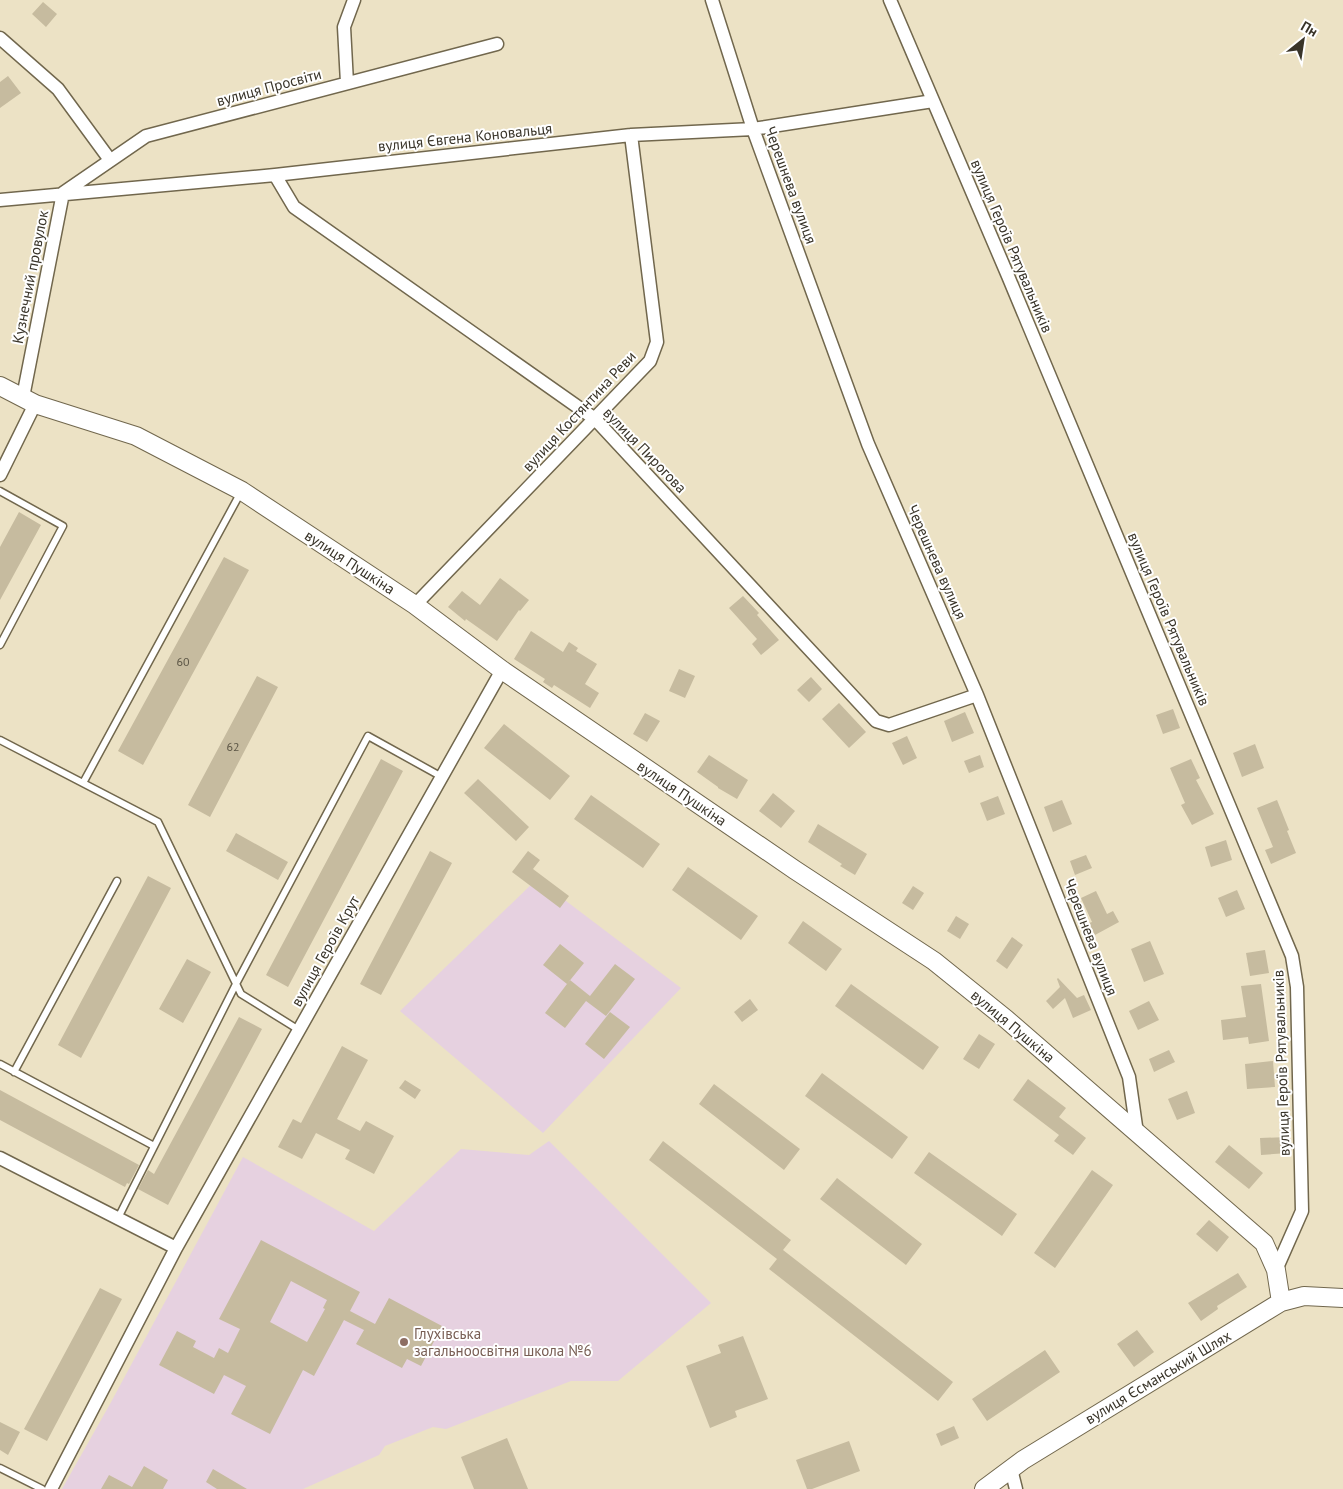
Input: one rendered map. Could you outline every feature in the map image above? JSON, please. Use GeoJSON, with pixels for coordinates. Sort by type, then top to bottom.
{"type":"FeatureCollection","features":[{"type":"Feature","properties":{"kind":"street"},"geometry":{"type":"LineString","coordinates":[[347,83],[344,26],[354,0]]}},
{"type":"Feature","properties":{"kind":"street","name":"Черешнева вулиця"},"geometry":{"type":"LineString","coordinates":[[712,0],[753,129],[868,444],[977,695],[1129,1078],[1137,1133]]}},
{"type":"Feature","properties":{"kind":"street","name":"вулиця Героїв Рятувальників"},"geometry":{"type":"LineString","coordinates":[[890,0],[1016,294],[1292,956],[1297,987],[1302,1211],[1276,1270]]}},
{"type":"Feature","properties":{"kind":"street"},"geometry":{"type":"LineString","coordinates":[[0,38],[58,90],[110,160]]}},
{"type":"Feature","properties":{"kind":"street","name":"вулиця Просвіти"},"geometry":{"type":"LineString","coordinates":[[63,193],[146,136],[497,44]]}},
{"type":"Feature","properties":{"kind":"street","name":"вулиця Євгена Коновальця"},"geometry":{"type":"LineString","coordinates":[[0,200],[275,175],[631,134],[753,129],[933,101]]}},
{"type":"Feature","properties":{"kind":"street","name":"вулиця Костянтина Реви"},"geometry":{"type":"LineString","coordinates":[[415,605],[650,361],[657,342],[631,134]]}},
{"type":"Feature","properties":{"kind":"street","name":"вулиця Пирогова"},"geometry":{"type":"LineString","coordinates":[[275,175],[294,206],[595,419],[876,721],[889,724],[977,695]]}},
{"type":"Feature","properties":{"kind":"street","name":"Кузнечний провулок"},"geometry":{"type":"LineString","coordinates":[[0,475],[13,394],[63,193]]}},
{"type":"Feature","properties":{"kind":"street","name":"вулиця Пушкіна"},"geometry":{"type":"LineString","coordinates":[[13,394],[136,436],[242,491],[415,605],[502,670],[795,870],[934,961],[1006,1019],[1264,1243],[1276,1270],[1281,1302]]}},
{"type":"Feature","properties":{"kind":"street","name":"вулиця Героїв Крут"},"geometry":{"type":"LineString","coordinates":[[52,1489],[176,1248],[502,670]]}},
{"type":"Feature","properties":{"kind":"street"},"geometry":{"type":"LineString","coordinates":[[0,1158],[176,1248]]}},
{"type":"Feature","properties":{"kind":"street","name":"вулиця Єсманський Шлях"},"geometry":{"type":"LineString","coordinates":[[984,1489],[1023,1460],[1281,1302],[1304,1296],[1343,1298]]}},
{"type":"Feature","properties":{"kind":"street"},"geometry":{"type":"LineString","coordinates":[[1011,1469],[1016,1489]]}},
{"type":"Feature","properties":{"kind":"lane"},"geometry":{"type":"LineString","coordinates":[[0,491],[63,526],[0,645]]}},
{"type":"Feature","properties":{"kind":"lane"},"geometry":{"type":"LineString","coordinates":[[83,783],[242,491]]}},
{"type":"Feature","properties":{"kind":"lane"},"geometry":{"type":"LineString","coordinates":[[118,1218],[236,984],[368,736],[442,776]]}},
{"type":"Feature","properties":{"kind":"lane"},"geometry":{"type":"LineString","coordinates":[[0,740],[158,822],[241,994],[299,1030]]}},
{"type":"Feature","properties":{"kind":"lane"},"geometry":{"type":"LineString","coordinates":[[14,1072],[117,882]]}},
{"type":"Feature","properties":{"kind":"lane"},"geometry":{"type":"LineString","coordinates":[[0,1064],[154,1146]]}},
{"type":"Feature","properties":{"kind":"lane"},"geometry":{"type":"LineString","coordinates":[[0,1468],[42,1489]]}},
{"type":"Feature","properties":{"kind":"shaded area"},"geometry":{"type":"Polygon","coordinates":[[[537,879],[681,988],[543,1133],[400,1011],[537,879]]]}},
{"type":"Feature","properties":{"kind":"shaded area","name":"Глухівська загальноосвітня школа №6"},"geometry":{"type":"Polygon","coordinates":[[[549,1141],[711,1303],[618,1381],[571,1381],[446,1429],[433,1427],[385,1446],[379,1455],[303,1489],[62,1489],[243,1157],[374,1231],[461,1149],[529,1155],[549,1141]]]}},
{"type":"Feature","properties":{"kind":"building"},"geometry":{"type":"Polygon","coordinates":[[[43,2],[57,14],[46,27],[32,14],[43,2]]]}},
{"type":"Feature","properties":{"kind":"building"},"geometry":{"type":"Polygon","coordinates":[[[8,76],[21,93],[0,108],[0,82],[8,76]]]}},
{"type":"Feature","properties":{"kind":"building"},"geometry":{"type":"Polygon","coordinates":[[[19,512],[41,525],[0,600],[0,547],[19,512]]]}},
{"type":"Feature","properties":{"kind":"building"},"geometry":{"type":"Polygon","coordinates":[[[224,557],[249,570],[143,765],[118,751],[224,557]]]}},
{"type":"Feature","properties":{"kind":"building"},"geometry":{"type":"Polygon","coordinates":[[[500,578],[529,600],[519,610],[497,641],[466,619],[465,621],[448,607],[462,591],[480,605],[500,578]]]}},
{"type":"Feature","properties":{"kind":"building"},"geometry":{"type":"Polygon","coordinates":[[[743,596],[759,613],[757,615],[779,640],[761,655],[752,644],[757,639],[729,608],[743,596]]]}},
{"type":"Feature","properties":{"kind":"building"},"geometry":{"type":"Polygon","coordinates":[[[531,631],[563,652],[569,642],[578,648],[576,651],[597,664],[585,684],[599,693],[590,708],[554,685],[552,688],[543,682],[545,679],[514,659],[531,631]]]}},
{"type":"Feature","properties":{"kind":"building"},"geometry":{"type":"Polygon","coordinates":[[[679,669],[695,676],[685,698],[669,691],[679,669]]]}},
{"type":"Feature","properties":{"kind":"building"},"geometry":{"type":"Polygon","coordinates":[[[257,676],[278,687],[210,817],[188,805],[257,676]]]}},
{"type":"Feature","properties":{"kind":"building"},"geometry":{"type":"Polygon","coordinates":[[[811,677],[822,689],[809,702],[797,690],[811,677]]]}},
{"type":"Feature","properties":{"kind":"building"},"geometry":{"type":"Polygon","coordinates":[[[839,703],[866,732],[849,748],[822,719],[839,703]]]}},
{"type":"Feature","properties":{"kind":"building"},"geometry":{"type":"Polygon","coordinates":[[[1173,709],[1180,728],[1163,734],[1156,715],[1173,709]]]}},
{"type":"Feature","properties":{"kind":"building"},"geometry":{"type":"Polygon","coordinates":[[[965,712],[974,733],[952,742],[944,721],[965,712]]]}},
{"type":"Feature","properties":{"kind":"building"},"geometry":{"type":"Polygon","coordinates":[[[645,713],[660,721],[647,742],[633,734],[645,713]]]}},
{"type":"Feature","properties":{"kind":"building"},"geometry":{"type":"Polygon","coordinates":[[[504,724],[570,776],[550,800],[484,748],[504,724]]]}},
{"type":"Feature","properties":{"kind":"building"},"geometry":{"type":"Polygon","coordinates":[[[907,736],[917,758],[903,765],[892,743],[907,736]]]}},
{"type":"Feature","properties":{"kind":"building"},"geometry":{"type":"Polygon","coordinates":[[[1255,744],[1264,768],[1242,777],[1233,753],[1255,744]]]}},
{"type":"Feature","properties":{"kind":"building"},"geometry":{"type":"Polygon","coordinates":[[[709,755],[748,780],[737,799],[718,788],[697,772],[709,755]]]}},
{"type":"Feature","properties":{"kind":"building"},"geometry":{"type":"Polygon","coordinates":[[[980,755],[984,767],[969,773],[964,761],[980,755]]]}},
{"type":"Feature","properties":{"kind":"building"},"geometry":{"type":"Polygon","coordinates":[[[381,759],[403,771],[288,987],[266,975],[381,759]]]}},
{"type":"Feature","properties":{"kind":"building"},"geometry":{"type":"Polygon","coordinates":[[[1191,759],[1200,778],[1196,780],[1214,814],[1192,825],[1181,805],[1185,803],[1170,768],[1191,759]]]}},
{"type":"Feature","properties":{"kind":"building"},"geometry":{"type":"Polygon","coordinates":[[[478,779],[529,827],[516,841],[464,793],[478,779]]]}},
{"type":"Feature","properties":{"kind":"building"},"geometry":{"type":"Polygon","coordinates":[[[773,793],[795,811],[781,828],[759,811],[773,793]]]}},
{"type":"Feature","properties":{"kind":"building"},"geometry":{"type":"Polygon","coordinates":[[[591,795],[660,844],[643,868],[574,819],[591,795]]]}},
{"type":"Feature","properties":{"kind":"building"},"geometry":{"type":"Polygon","coordinates":[[[998,796],[1005,814],[987,821],[980,803],[998,796]]]}},
{"type":"Feature","properties":{"kind":"building"},"geometry":{"type":"Polygon","coordinates":[[[1062,800],[1072,824],[1053,832],[1044,807],[1062,800]]]}},
{"type":"Feature","properties":{"kind":"building"},"geometry":{"type":"Polygon","coordinates":[[[1277,800],[1296,853],[1271,864],[1265,850],[1273,847],[1257,808],[1277,800]]]}},
{"type":"Feature","properties":{"kind":"building"},"geometry":{"type":"Polygon","coordinates":[[[818,824],[867,854],[855,875],[840,866],[842,864],[808,842],[818,824]]]}},
{"type":"Feature","properties":{"kind":"building"},"geometry":{"type":"Polygon","coordinates":[[[236,833],[288,862],[278,880],[226,851],[236,833]]]}},
{"type":"Feature","properties":{"kind":"building"},"geometry":{"type":"Polygon","coordinates":[[[1226,840],[1232,860],[1211,867],[1205,847],[1226,840]]]}},
{"type":"Feature","properties":{"kind":"building"},"geometry":{"type":"Polygon","coordinates":[[[430,851],[452,863],[381,995],[360,984],[430,851]]]}},
{"type":"Feature","properties":{"kind":"building"},"geometry":{"type":"Polygon","coordinates":[[[528,851],[540,860],[533,869],[569,896],[560,908],[512,872],[528,851]]]}},
{"type":"Feature","properties":{"kind":"building"},"geometry":{"type":"Polygon","coordinates":[[[1086,855],[1092,868],[1075,875],[1070,861],[1086,855]]]}},
{"type":"Feature","properties":{"kind":"building"},"geometry":{"type":"Polygon","coordinates":[[[688,867],[758,916],[741,940],[672,890],[688,867]]]}},
{"type":"Feature","properties":{"kind":"building"},"geometry":{"type":"Polygon","coordinates":[[[148,876],[171,888],[81,1058],[58,1045],[148,876]]]}},
{"type":"Feature","properties":{"kind":"building"},"geometry":{"type":"Polygon","coordinates":[[[913,886],[924,893],[913,910],[902,903],[913,886]]]}},
{"type":"Feature","properties":{"kind":"building"},"geometry":{"type":"Polygon","coordinates":[[[1237,890],[1245,909],[1226,917],[1218,898],[1237,890]]]}},
{"type":"Feature","properties":{"kind":"building"},"geometry":{"type":"Polygon","coordinates":[[[1096,891],[1107,914],[1113,911],[1119,922],[1095,935],[1089,923],[1092,922],[1081,898],[1096,891]]]}},
{"type":"Feature","properties":{"kind":"building"},"geometry":{"type":"Polygon","coordinates":[[[956,916],[969,924],[960,939],[947,931],[956,916]]]}},
{"type":"Feature","properties":{"kind":"building"},"geometry":{"type":"Polygon","coordinates":[[[803,921],[842,949],[826,971],[788,943],[803,921]]]}},
{"type":"Feature","properties":{"kind":"building"},"geometry":{"type":"Polygon","coordinates":[[[1012,937],[1023,945],[1007,969],[996,961],[1012,937]]]}},
{"type":"Feature","properties":{"kind":"building"},"geometry":{"type":"Polygon","coordinates":[[[1150,941],[1164,974],[1144,982],[1131,949],[1150,941]]]}},
{"type":"Feature","properties":{"kind":"building"},"geometry":{"type":"Polygon","coordinates":[[[560,944],[584,963],[567,984],[543,965],[560,944]]]}},
{"type":"Feature","properties":{"kind":"building"},"geometry":{"type":"Polygon","coordinates":[[[1265,950],[1269,973],[1250,976],[1246,953],[1265,950]]]}},
{"type":"Feature","properties":{"kind":"building"},"geometry":{"type":"Polygon","coordinates":[[[187,959],[211,972],[183,1023],[159,1009],[187,959]]]}},
{"type":"Feature","properties":{"kind":"building"},"geometry":{"type":"Polygon","coordinates":[[[615,964],[635,979],[606,1016],[586,1001],[565,1028],[545,1013],[570,980],[590,996],[615,964]]]}},
{"type":"Feature","properties":{"kind":"building"},"geometry":{"type":"Polygon","coordinates":[[[1058,978],[1077,998],[1084,995],[1091,1010],[1073,1018],[1065,998],[1053,1009],[1046,1001],[1060,987],[1058,978]]]}},
{"type":"Feature","properties":{"kind":"building"},"geometry":{"type":"Polygon","coordinates":[[[851,984],[939,1047],[923,1070],[835,1006],[851,984]]]}},
{"type":"Feature","properties":{"kind":"building"},"geometry":{"type":"Polygon","coordinates":[[[1261,984],[1269,1041],[1249,1044],[1248,1037],[1223,1040],[1221,1020],[1246,1017],[1241,986],[1261,984]]]}},
{"type":"Feature","properties":{"kind":"building"},"geometry":{"type":"Polygon","coordinates":[[[750,999],[758,1010],[742,1022],[734,1012],[750,999]]]}},
{"type":"Feature","properties":{"kind":"building"},"geometry":{"type":"Polygon","coordinates":[[[1149,1001],[1159,1020],[1138,1030],[1129,1011],[1149,1001]]]}},
{"type":"Feature","properties":{"kind":"building"},"geometry":{"type":"Polygon","coordinates":[[[610,1012],[630,1027],[604,1059],[585,1044],[610,1012]]]}},
{"type":"Feature","properties":{"kind":"building"},"geometry":{"type":"Polygon","coordinates":[[[239,1017],[262,1029],[168,1205],[138,1189],[148,1170],[154,1174],[239,1017]]]}},
{"type":"Feature","properties":{"kind":"building"},"geometry":{"type":"Polygon","coordinates":[[[979,1034],[995,1044],[979,1069],[963,1059],[979,1034]]]}},
{"type":"Feature","properties":{"kind":"building"},"geometry":{"type":"Polygon","coordinates":[[[342,1046],[368,1060],[337,1119],[360,1131],[366,1121],[394,1136],[374,1174],[345,1159],[350,1150],[316,1133],[302,1159],[278,1147],[293,1119],[301,1123],[342,1046]]]}},
{"type":"Feature","properties":{"kind":"building"},"geometry":{"type":"Polygon","coordinates":[[[1169,1050],[1175,1062],[1154,1072],[1149,1059],[1169,1050]]]}},
{"type":"Feature","properties":{"kind":"building"},"geometry":{"type":"Polygon","coordinates":[[[1273,1061],[1275,1087],[1247,1089],[1245,1064],[1273,1061]]]}},
{"type":"Feature","properties":{"kind":"building"},"geometry":{"type":"Polygon","coordinates":[[[822,1073],[908,1137],[892,1159],[805,1096],[822,1073]]]}},
{"type":"Feature","properties":{"kind":"building"},"geometry":{"type":"Polygon","coordinates":[[[1028,1079],[1066,1108],[1059,1117],[1086,1138],[1073,1155],[1054,1141],[1059,1135],[1013,1100],[1028,1079]]]}},
{"type":"Feature","properties":{"kind":"building"},"geometry":{"type":"Polygon","coordinates":[[[405,1080],[421,1090],[415,1099],[399,1088],[405,1080]]]}},
{"type":"Feature","properties":{"kind":"building"},"geometry":{"type":"Polygon","coordinates":[[[714,1084],[800,1149],[784,1170],[699,1104],[714,1084]]]}},
{"type":"Feature","properties":{"kind":"building"},"geometry":{"type":"Polygon","coordinates":[[[0,1090],[139,1165],[129,1184],[127,1183],[125,1187],[0,1120],[0,1090]]]}},
{"type":"Feature","properties":{"kind":"building"},"geometry":{"type":"Polygon","coordinates":[[[1187,1091],[1195,1113],[1177,1120],[1168,1099],[1187,1091]]]}},
{"type":"Feature","properties":{"kind":"building"},"geometry":{"type":"Polygon","coordinates":[[[1287,1137],[1288,1153],[1261,1155],[1260,1138],[1287,1137]]]}},
{"type":"Feature","properties":{"kind":"building"},"geometry":{"type":"Polygon","coordinates":[[[663,1141],[791,1240],[783,1250],[953,1382],[938,1401],[769,1269],[777,1259],[649,1160],[663,1141]]]}},
{"type":"Feature","properties":{"kind":"building"},"geometry":{"type":"Polygon","coordinates":[[[1229,1145],[1263,1173],[1249,1189],[1215,1162],[1229,1145]]]}},
{"type":"Feature","properties":{"kind":"building"},"geometry":{"type":"Polygon","coordinates":[[[929,1152],[1017,1214],[1002,1236],[914,1173],[929,1152]]]}},
{"type":"Feature","properties":{"kind":"building"},"geometry":{"type":"Polygon","coordinates":[[[1092,1170],[1113,1185],[1055,1268],[1034,1253],[1092,1170]]]}},
{"type":"Feature","properties":{"kind":"building"},"geometry":{"type":"Polygon","coordinates":[[[837,1178],[922,1244],[906,1265],[820,1199],[837,1178]]]}},
{"type":"Feature","properties":{"kind":"building"},"geometry":{"type":"Polygon","coordinates":[[[1209,1220],[1229,1237],[1217,1252],[1196,1234],[1209,1220]]]}},
{"type":"Feature","properties":{"kind":"building"},"geometry":{"type":"Polygon","coordinates":[[[261,1240],[360,1292],[350,1311],[375,1324],[389,1298],[442,1326],[421,1366],[407,1359],[402,1368],[356,1344],[364,1330],[344,1320],[314,1376],[303,1370],[270,1434],[231,1414],[246,1386],[224,1375],[214,1394],[159,1365],[177,1331],[196,1341],[193,1347],[214,1358],[219,1348],[228,1353],[240,1329],[219,1319],[261,1240]],[[291,1281],[270,1322],[307,1342],[325,1309],[323,1308],[327,1300],[291,1281]]]}},
{"type":"Feature","properties":{"kind":"building"},"geometry":{"type":"Polygon","coordinates":[[[1238,1273],[1247,1287],[1217,1306],[1218,1309],[1201,1321],[1188,1303],[1238,1273]]]}},
{"type":"Feature","properties":{"kind":"building"},"geometry":{"type":"Polygon","coordinates":[[[100,1288],[122,1299],[47,1441],[24,1429],[100,1288]]]}},
{"type":"Feature","properties":{"kind":"building"},"geometry":{"type":"Polygon","coordinates":[[[1137,1330],[1154,1352],[1134,1367],[1117,1344],[1137,1330]]]}},
{"type":"Feature","properties":{"kind":"building"},"geometry":{"type":"Polygon","coordinates":[[[743,1336],[768,1399],[735,1411],[737,1417],[710,1428],[686,1366],[721,1353],[718,1345],[743,1336]]]}},
{"type":"Feature","properties":{"kind":"building"},"geometry":{"type":"Polygon","coordinates":[[[1045,1350],[1060,1372],[987,1421],[972,1399],[1045,1350]]]}},
{"type":"Feature","properties":{"kind":"building"},"geometry":{"type":"Polygon","coordinates":[[[0,1422],[20,1432],[8,1455],[0,1450],[0,1422]]]}},
{"type":"Feature","properties":{"kind":"building"},"geometry":{"type":"Polygon","coordinates":[[[954,1426],[959,1438],[941,1446],[936,1434],[954,1426]]]}},
{"type":"Feature","properties":{"kind":"building"},"geometry":{"type":"Polygon","coordinates":[[[507,1438],[528,1489],[474,1489],[461,1457],[507,1438]]]}},
{"type":"Feature","properties":{"kind":"building"},"geometry":{"type":"Polygon","coordinates":[[[849,1441],[860,1471],[812,1489],[807,1489],[796,1460],[849,1441]]]}},
{"type":"Feature","properties":{"kind":"building"},"geometry":{"type":"Polygon","coordinates":[[[144,1466],[168,1480],[163,1489],[101,1489],[109,1475],[132,1487],[144,1466]]]}},
{"type":"Feature","properties":{"kind":"building"},"geometry":{"type":"Polygon","coordinates":[[[213,1469],[247,1489],[217,1489],[206,1482],[213,1469]]]}},
{"type":"Feature","properties":{"kind":"place","name":"Глухівська загальноосвітня школа №6"},"geometry":{"type":"Point","coordinates":[404,1342]}}]}
